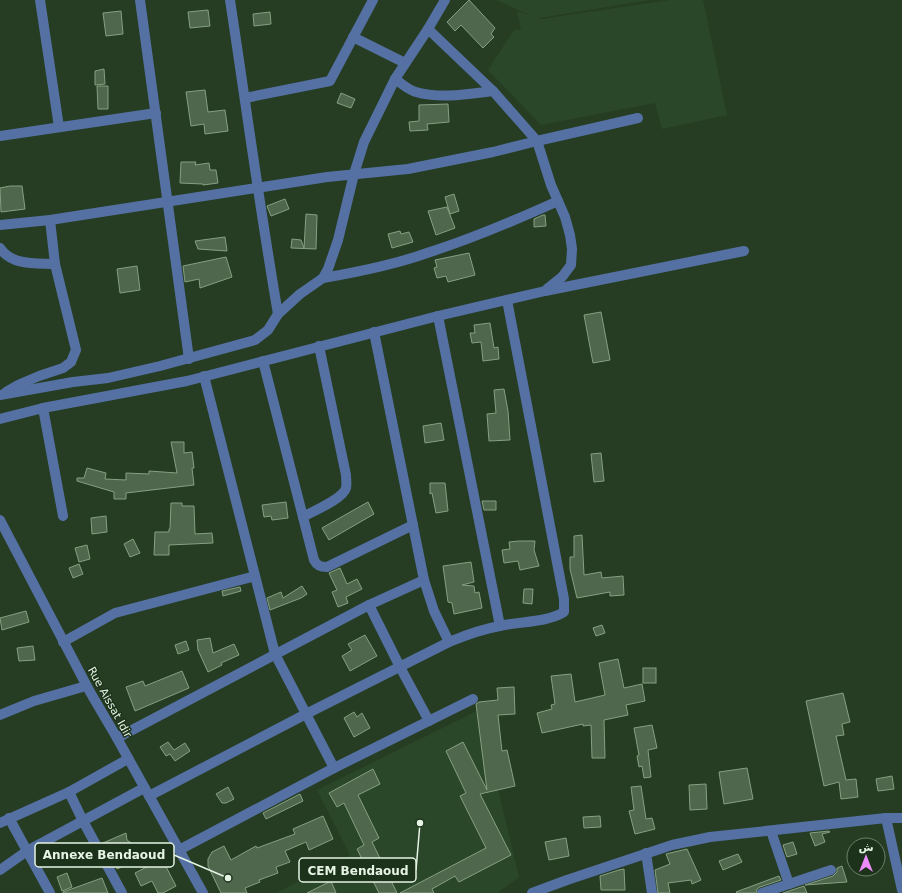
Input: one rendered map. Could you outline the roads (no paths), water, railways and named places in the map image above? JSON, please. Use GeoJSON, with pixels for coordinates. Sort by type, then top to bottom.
{"type":"FeatureCollection","features":[{"type":"Feature","properties":{"kind":"street"},"geometry":{"type":"LineString","coordinates":[[40,0],[60,127]]}},
{"type":"Feature","properties":{"kind":"street"},"geometry":{"type":"LineString","coordinates":[[140,0],[189,359]]}},
{"type":"Feature","properties":{"kind":"street"},"geometry":{"type":"LineString","coordinates":[[230,0],[257,188],[278,314]]}},
{"type":"Feature","properties":{"kind":"street"},"geometry":{"type":"LineString","coordinates":[[245,98],[330,81],[373,0]]}},
{"type":"Feature","properties":{"kind":"street"},"geometry":{"type":"LineString","coordinates":[[323,278],[331,262],[338,240],[354,174],[364,142],[395,79],[445,0]]}},
{"type":"Feature","properties":{"kind":"street"},"geometry":{"type":"LineString","coordinates":[[428,29],[493,91],[537,141],[565,217],[572,249],[571,264],[562,277],[545,291]]}},
{"type":"Feature","properties":{"kind":"street"},"geometry":{"type":"LineString","coordinates":[[353,37],[405,63]]}},
{"type":"Feature","properties":{"kind":"street"},"geometry":{"type":"LineString","coordinates":[[395,79],[415,92],[439,95],[456,96],[493,91]]}},
{"type":"Feature","properties":{"kind":"street"},"geometry":{"type":"LineString","coordinates":[[0,136],[156,112]]}},
{"type":"Feature","properties":{"kind":"street"},"geometry":{"type":"LineString","coordinates":[[0,225],[50,220],[354,174],[408,169],[493,152],[638,118]]}},
{"type":"Feature","properties":{"kind":"street"},"geometry":{"type":"LineString","coordinates":[[1,395],[73,382],[108,378],[189,359],[255,340],[268,330],[278,314],[300,294],[323,278],[354,272],[429,253],[490,231],[558,201]]}},
{"type":"Feature","properties":{"kind":"street"},"geometry":{"type":"LineString","coordinates":[[1,395],[38,376],[63,368],[71,362],[76,350],[55,264],[50,220]]}},
{"type":"Feature","properties":{"kind":"street"},"geometry":{"type":"LineString","coordinates":[[0,248],[4,254],[20,262],[55,264]]}},
{"type":"Feature","properties":{"kind":"street"},"geometry":{"type":"LineString","coordinates":[[0,419],[43,408],[187,381],[374,332],[545,291],[744,252]]}},
{"type":"Feature","properties":{"kind":"street"},"geometry":{"type":"LineString","coordinates":[[0,870],[27,851],[83,821],[306,714],[449,642],[469,634],[500,626],[558,616],[564,612],[565,605],[508,300]]}},
{"type":"Feature","properties":{"kind":"street"},"geometry":{"type":"LineString","coordinates":[[438,316],[500,626]]}},
{"type":"Feature","properties":{"kind":"street"},"geometry":{"type":"LineString","coordinates":[[374,332],[424,580],[434,612],[449,642]]}},
{"type":"Feature","properties":{"kind":"street"},"geometry":{"type":"LineString","coordinates":[[303,517],[332,501],[342,493],[346,487],[346,475],[319,346]]}},
{"type":"Feature","properties":{"kind":"street"},"geometry":{"type":"LineString","coordinates":[[263,362],[314,560],[317,564],[321,567],[327,567],[413,525]]}},
{"type":"Feature","properties":{"kind":"street"},"geometry":{"type":"LineString","coordinates":[[204,376],[275,654],[334,768]]}},
{"type":"Feature","properties":{"kind":"street"},"geometry":{"type":"LineString","coordinates":[[43,408],[63,516]]}},
{"type":"Feature","properties":{"kind":"street","name":"Rue Aissat Idir"},"geometry":{"type":"LineString","coordinates":[[0,520],[86,686],[117,738],[203,893]]}},
{"type":"Feature","properties":{"kind":"street"},"geometry":{"type":"LineString","coordinates":[[63,642],[115,614],[255,576]]}},
{"type":"Feature","properties":{"kind":"street"},"geometry":{"type":"LineString","coordinates":[[117,738],[369,605],[424,580]]}},
{"type":"Feature","properties":{"kind":"street"},"geometry":{"type":"LineString","coordinates":[[369,605],[428,721]]}},
{"type":"Feature","properties":{"kind":"street"},"geometry":{"type":"LineString","coordinates":[[0,715],[34,701],[86,686]]}},
{"type":"Feature","properties":{"kind":"street"},"geometry":{"type":"LineString","coordinates":[[179,850],[334,768],[473,699]]}},
{"type":"Feature","properties":{"kind":"street"},"geometry":{"type":"LineString","coordinates":[[50,893],[27,851],[5,820],[69,792],[128,759]]}},
{"type":"Feature","properties":{"kind":"street"},"geometry":{"type":"LineString","coordinates":[[69,792],[122,893]]}},
{"type":"Feature","properties":{"kind":"street"},"geometry":{"type":"LineString","coordinates":[[532,893],[646,853],[672,845],[710,837],[886,818],[902,818]]}},
{"type":"Feature","properties":{"kind":"street"},"geometry":{"type":"LineString","coordinates":[[886,818],[902,890]]}},
{"type":"Feature","properties":{"kind":"street"},"geometry":{"type":"LineString","coordinates":[[771,831],[789,884]]}},
{"type":"Feature","properties":{"kind":"street"},"geometry":{"type":"LineString","coordinates":[[646,853],[652,893]]}},
{"type":"Feature","properties":{"kind":"street"},"geometry":{"type":"LineString","coordinates":[[762,893],[831,870]]}},
{"type":"Feature","properties":{"kind":"place","name":"CEM Bendaoud"},"geometry":{"type":"Point","coordinates":[420,823]}},
{"type":"Feature","properties":{"kind":"place","name":"Annexe Bendaoud"},"geometry":{"type":"Point","coordinates":[228,878]}}]}
